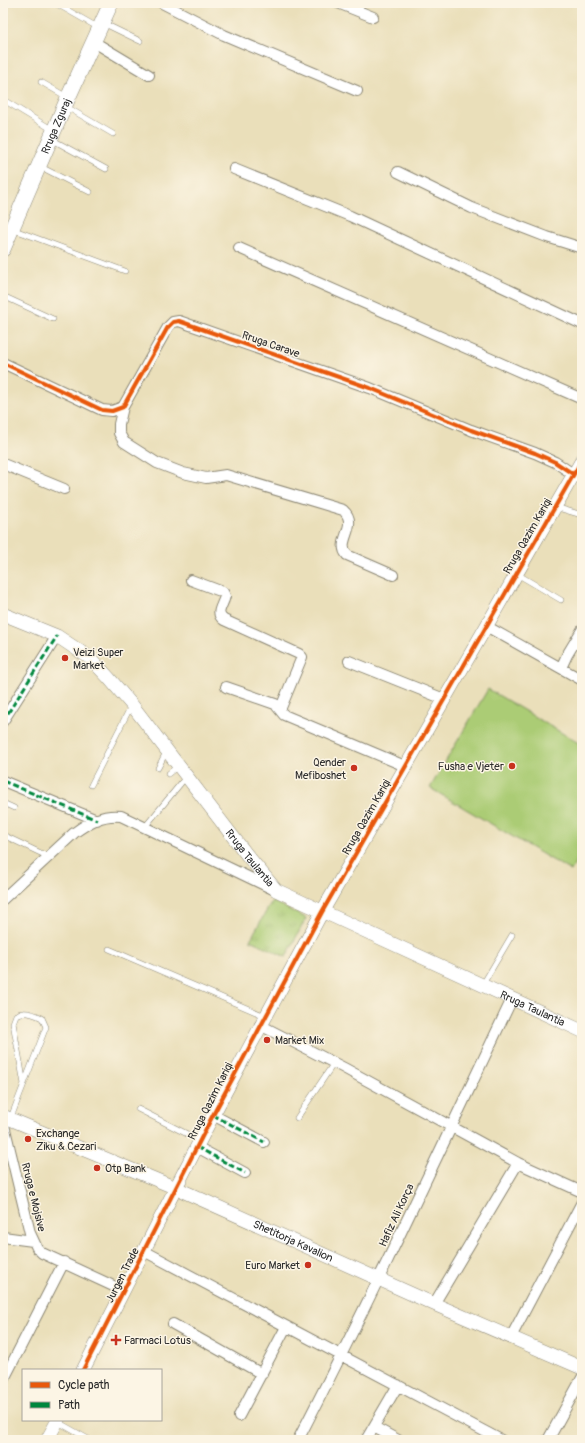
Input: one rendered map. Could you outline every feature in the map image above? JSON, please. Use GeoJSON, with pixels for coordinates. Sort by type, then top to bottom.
{"type":"FeatureCollection","features":[{"type":"Feature","properties":{"kind":"main road","name":"Rruga Zguraj"},"geometry":{"type":"LineString","coordinates":[[3,249],[7,226],[38,166],[111,3]]}},
{"type":"Feature","properties":{"kind":"street"},"geometry":{"type":"LineString","coordinates":[[162,3],[224,35],[357,91]]}},
{"type":"Feature","properties":{"kind":"street"},"geometry":{"type":"LineString","coordinates":[[338,3],[373,17]]}},
{"type":"Feature","properties":{"kind":"street"},"geometry":{"type":"LineString","coordinates":[[99,31],[149,75]]}},
{"type":"Feature","properties":{"kind":"street"},"geometry":{"type":"LineString","coordinates":[[234,169],[350,216],[582,324]]}},
{"type":"Feature","properties":{"kind":"street"},"geometry":{"type":"LineString","coordinates":[[398,172],[472,208],[547,237],[582,248]]}},
{"type":"Feature","properties":{"kind":"street"},"geometry":{"type":"LineString","coordinates":[[239,248],[582,399]]}},
{"type":"Feature","properties":{"kind":"street","name":"Rruga Carave"},"geometry":{"type":"LineString","coordinates":[[393,575],[347,555],[343,546],[350,522],[348,515],[343,510],[226,475],[206,478],[183,473],[157,463],[124,442],[119,433],[119,424],[123,407],[168,327],[173,322],[179,322],[370,388],[471,430],[535,452],[555,462],[573,474]]}},
{"type":"Feature","properties":{"kind":"street"},"geometry":{"type":"LineString","coordinates":[[3,363],[102,410],[112,411],[123,407]]}},
{"type":"Feature","properties":{"kind":"street","name":"Rruga Qazim Kariqi"},"geometry":{"type":"LineString","coordinates":[[176,1188],[213,1115],[322,912],[554,506],[582,460]]}},
{"type":"Feature","properties":{"kind":"street"},"geometry":{"type":"LineString","coordinates":[[3,464],[64,489]]}},
{"type":"Feature","properties":{"kind":"street"},"geometry":{"type":"LineString","coordinates":[[191,580],[223,592],[226,596],[219,614],[224,620],[299,654],[302,657],[280,710]]}},
{"type":"Feature","properties":{"kind":"street","name":"Rruga Taulantia"},"geometry":{"type":"LineString","coordinates":[[3,614],[57,636],[90,658],[132,706],[166,751],[173,770],[186,777],[276,890],[582,1031]]}},
{"type":"Feature","properties":{"kind":"street"},"geometry":{"type":"LineString","coordinates":[[486,626],[582,680]]}},
{"type":"Feature","properties":{"kind":"street"},"geometry":{"type":"LineString","coordinates":[[561,668],[582,630]]}},
{"type":"Feature","properties":{"kind":"street"},"geometry":{"type":"LineString","coordinates":[[3,721],[57,636]]}},
{"type":"Feature","properties":{"kind":"street"},"geometry":{"type":"LineString","coordinates":[[349,661],[444,699]]}},
{"type":"Feature","properties":{"kind":"street"},"geometry":{"type":"LineString","coordinates":[[226,687],[275,704],[284,715],[405,766]]}},
{"type":"Feature","properties":{"kind":"street"},"geometry":{"type":"LineString","coordinates":[[3,781],[97,820]]}},
{"type":"Feature","properties":{"kind":"street"},"geometry":{"type":"LineString","coordinates":[[3,900],[74,833],[86,824],[110,815],[121,816],[276,890]]}},
{"type":"Feature","properties":{"kind":"street","name":"Hafiz Ali Korça"},"geometry":{"type":"LineString","coordinates":[[298,1440],[342,1356],[512,998]]}},
{"type":"Feature","properties":{"kind":"street"},"geometry":{"type":"LineString","coordinates":[[263,1021],[334,1063],[518,1163],[582,1192]]}},
{"type":"Feature","properties":{"kind":"street"},"geometry":{"type":"LineString","coordinates":[[213,1115],[264,1142]]}},
{"type":"Feature","properties":{"kind":"street","name":"Rruga e Mojsive"},"geometry":{"type":"LineString","coordinates":[[5,1119],[7,1152],[32,1241],[42,1253],[124,1291]]}},
{"type":"Feature","properties":{"kind":"street","name":"Shetitorja Kavalion"},"geometry":{"type":"LineString","coordinates":[[5,1119],[176,1188],[434,1304],[582,1368]]}},
{"type":"Feature","properties":{"kind":"street"},"geometry":{"type":"LineString","coordinates":[[198,1144],[245,1173]]}},
{"type":"Feature","properties":{"kind":"street"},"geometry":{"type":"LineString","coordinates":[[434,1304],[518,1163]]}},
{"type":"Feature","properties":{"kind":"street","name":"Jurgen Trade"},"geometry":{"type":"LineString","coordinates":[[85,1369],[176,1188]]}},
{"type":"Feature","properties":{"kind":"street"},"geometry":{"type":"LineString","coordinates":[[510,1337],[582,1202]]}},
{"type":"Feature","properties":{"kind":"street"},"geometry":{"type":"LineString","coordinates":[[3,1237],[32,1241]]}},
{"type":"Feature","properties":{"kind":"street"},"geometry":{"type":"LineString","coordinates":[[144,1251],[501,1440]]}},
{"type":"Feature","properties":{"kind":"street"},"geometry":{"type":"LineString","coordinates":[[3,1381],[64,1262]]}},
{"type":"Feature","properties":{"kind":"street"},"geometry":{"type":"LineString","coordinates":[[173,1324],[262,1374]]}},
{"type":"Feature","properties":{"kind":"street"},"geometry":{"type":"LineString","coordinates":[[239,1416],[286,1327]]}},
{"type":"Feature","properties":{"kind":"street"},"geometry":{"type":"LineString","coordinates":[[548,1440],[582,1378]]}},
{"type":"Feature","properties":{"kind":"street"},"geometry":{"type":"LineString","coordinates":[[366,1440],[398,1386]]}},
{"type":"Feature","properties":{"kind":"street"},"geometry":{"type":"LineString","coordinates":[[47,1440],[58,1421]]}},
{"type":"Feature","properties":{"kind":"street"},"geometry":{"type":"LineString","coordinates":[[374,1426],[398,1440]]}},
{"type":"Feature","properties":{"kind":"lane"},"geometry":{"type":"LineString","coordinates":[[55,3],[99,31],[140,41]]}},
{"type":"Feature","properties":{"kind":"lane"},"geometry":{"type":"LineString","coordinates":[[40,82],[113,134]]}},
{"type":"Feature","properties":{"kind":"lane"},"geometry":{"type":"LineString","coordinates":[[7,102],[52,134],[106,169]]}},
{"type":"Feature","properties":{"kind":"lane"},"geometry":{"type":"LineString","coordinates":[[38,166],[90,192]]}},
{"type":"Feature","properties":{"kind":"lane"},"geometry":{"type":"LineString","coordinates":[[7,226],[125,271]]}},
{"type":"Feature","properties":{"kind":"lane"},"geometry":{"type":"LineString","coordinates":[[3,296],[53,319]]}},
{"type":"Feature","properties":{"kind":"lane"},"geometry":{"type":"LineString","coordinates":[[554,506],[582,515]]}},
{"type":"Feature","properties":{"kind":"lane"},"geometry":{"type":"LineString","coordinates":[[516,573],[561,600]]}},
{"type":"Feature","properties":{"kind":"lane"},"geometry":{"type":"LineString","coordinates":[[91,785],[132,706]]}},
{"type":"Feature","properties":{"kind":"lane"},"geometry":{"type":"LineString","coordinates":[[158,768],[166,751]]}},
{"type":"Feature","properties":{"kind":"lane"},"geometry":{"type":"LineString","coordinates":[[144,828],[186,777]]}},
{"type":"Feature","properties":{"kind":"lane"},"geometry":{"type":"LineString","coordinates":[[3,803],[14,808]]}},
{"type":"Feature","properties":{"kind":"lane"},"geometry":{"type":"LineString","coordinates":[[3,835],[49,857]]}},
{"type":"Feature","properties":{"kind":"lane"},"geometry":{"type":"LineString","coordinates":[[482,985],[512,936]]}},
{"type":"Feature","properties":{"kind":"lane"},"geometry":{"type":"LineString","coordinates":[[109,949],[263,1021]]}},
{"type":"Feature","properties":{"kind":"lane"},"geometry":{"type":"LineString","coordinates":[[5,1119],[24,1084],[46,1028],[42,1018],[34,1014],[20,1012],[16,1015],[13,1023],[24,1084]]}},
{"type":"Feature","properties":{"kind":"lane"},"geometry":{"type":"LineString","coordinates":[[297,1118],[334,1063]]}},
{"type":"Feature","properties":{"kind":"lane"},"geometry":{"type":"LineString","coordinates":[[138,1109],[198,1144]]}},
{"type":"Feature","properties":{"kind":"lane"},"geometry":{"type":"LineString","coordinates":[[58,1421],[90,1440]]}},
{"type":"Feature","properties":{"kind":"green space","name":"Fusha e Vjetër"},"geometry":{"type":"Polygon","coordinates":[[[488,689],[582,745],[582,852],[571,871],[430,788],[488,689]]]}},
{"type":"Feature","properties":{"kind":"green space"},"geometry":{"type":"Polygon","coordinates":[[[272,901],[306,918],[286,957],[250,940],[272,901]]]}},
{"type":"Feature","properties":{"kind":"marked path"},"geometry":{"type":"LineString","coordinates":[[3,721],[57,636]]}},
{"type":"Feature","properties":{"kind":"marked path"},"geometry":{"type":"LineString","coordinates":[[3,781],[97,820]]}},
{"type":"Feature","properties":{"kind":"marked path"},"geometry":{"type":"LineString","coordinates":[[213,1115],[264,1142]]}},
{"type":"Feature","properties":{"kind":"marked path"},"geometry":{"type":"LineString","coordinates":[[197,1147],[245,1173]]}},
{"type":"Feature","properties":{"kind":"cycle path"},"geometry":{"type":"LineString","coordinates":[[3,363],[102,410],[112,411],[123,407],[168,327],[173,322],[179,321],[370,388],[471,430],[535,453],[555,462],[573,474]]}},
{"type":"Feature","properties":{"kind":"cycle path"},"geometry":{"type":"LineString","coordinates":[[84,1369],[213,1115],[322,912],[582,460]]}},
{"type":"Feature","properties":{"kind":"place","name":"Veizi Super Market"},"geometry":{"type":"Point","coordinates":[65,658]}},
{"type":"Feature","properties":{"kind":"place","name":"Fusha e Vjetër"},"geometry":{"type":"Point","coordinates":[512,766]}},
{"type":"Feature","properties":{"kind":"place","name":"Qender Mefiboshet"},"geometry":{"type":"Point","coordinates":[354,768]}},
{"type":"Feature","properties":{"kind":"place","name":"Market Mix"},"geometry":{"type":"Point","coordinates":[267,1040]}},
{"type":"Feature","properties":{"kind":"place","name":"Exchange Ziku & Cezari"},"geometry":{"type":"Point","coordinates":[28,1139]}},
{"type":"Feature","properties":{"kind":"place","name":"Otp Bank"},"geometry":{"type":"Point","coordinates":[97,1168]}},
{"type":"Feature","properties":{"kind":"place","name":"Euro Market"},"geometry":{"type":"Point","coordinates":[308,1265]}},
{"type":"Feature","properties":{"kind":"place","name":"Farmaci Lotus"},"geometry":{"type":"Point","coordinates":[116,1340]}}]}
